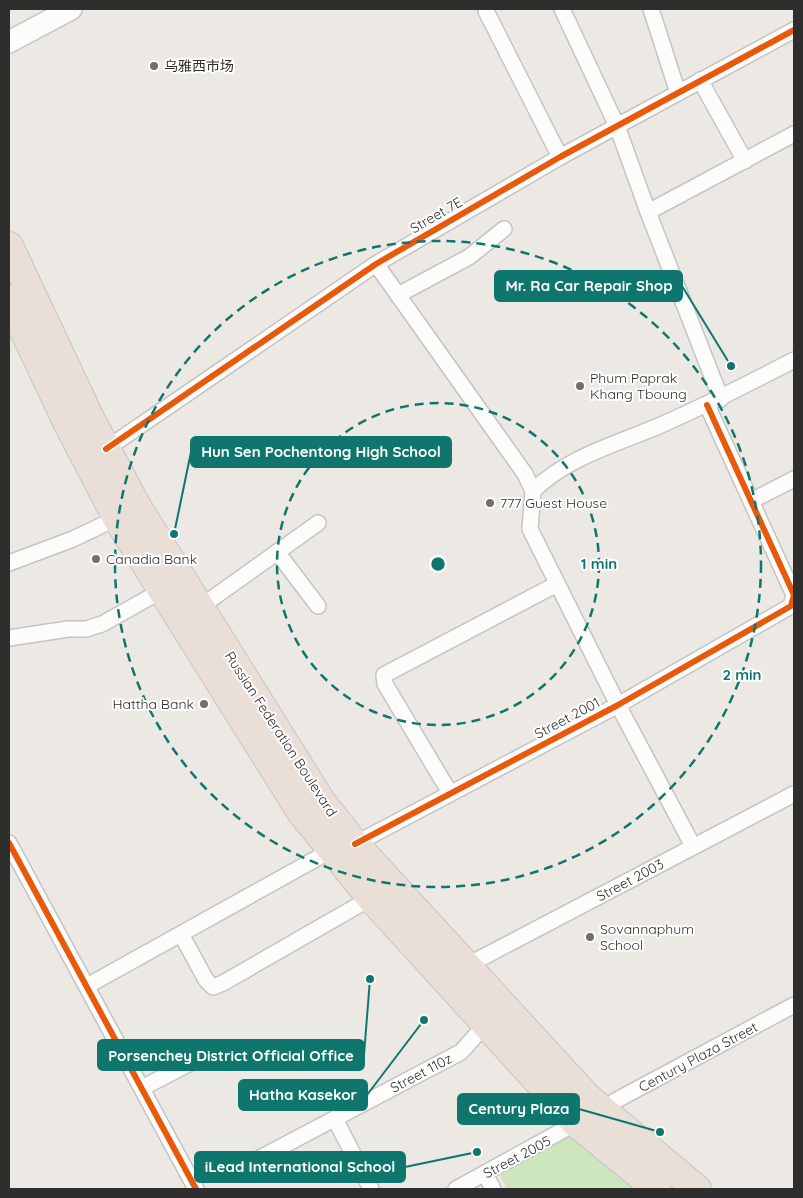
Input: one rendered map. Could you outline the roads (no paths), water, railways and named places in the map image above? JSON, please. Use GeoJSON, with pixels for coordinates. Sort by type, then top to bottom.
{"type":"FeatureCollection","features":[{"type":"Feature","properties":{"kind":"highway","name":"Russian Federation Boulevard"},"geometry":{"type":"LineString","coordinates":[[9,246],[106,449],[147,545],[161,591],[301,812],[343,847],[466,966],[587,1097],[697,1189]]}},
{"type":"Feature","properties":{"kind":"highway","name":"Russian Federation Boulevard"},"geometry":{"type":"LineString","coordinates":[[9,299],[69,426],[117,518],[147,545],[200,608],[321,801],[343,847],[371,898],[576,1122],[657,1189]]}},
{"type":"Feature","properties":{"kind":"street"},"geometry":{"type":"LineString","coordinates":[[9,42],[71,9]]}},
{"type":"Feature","properties":{"kind":"street"},"geometry":{"type":"LineString","coordinates":[[562,9],[617,126],[720,399]]}},
{"type":"Feature","properties":{"kind":"street"},"geometry":{"type":"LineString","coordinates":[[652,9],[678,93]]}},
{"type":"Feature","properties":{"kind":"street"},"geometry":{"type":"LineString","coordinates":[[486,11],[560,156]]}},
{"type":"Feature","properties":{"kind":"street","name":"Street 7E"},"geometry":{"type":"LineString","coordinates":[[106,449],[376,264],[560,156],[794,30]]}},
{"type":"Feature","properties":{"kind":"street"},"geometry":{"type":"LineString","coordinates":[[700,80],[745,161]]}},
{"type":"Feature","properties":{"kind":"street"},"geometry":{"type":"LineString","coordinates":[[648,212],[794,134]]}},
{"type":"Feature","properties":{"kind":"street"},"geometry":{"type":"LineString","coordinates":[[398,295],[469,257],[504,229]]}},
{"type":"Feature","properties":{"kind":"street"},"geometry":{"type":"LineString","coordinates":[[376,264],[525,474],[533,491],[530,529],[618,705],[693,846]]}},
{"type":"Feature","properties":{"kind":"street"},"geometry":{"type":"LineString","coordinates":[[533,491],[545,479],[603,448],[720,399],[794,360]]}},
{"type":"Feature","properties":{"kind":"street"},"geometry":{"type":"LineString","coordinates":[[706,405],[751,501],[794,479]]}},
{"type":"Feature","properties":{"kind":"street","name":"Street 2001"},"geometry":{"type":"LineString","coordinates":[[87,986],[343,847],[618,705],[788,610],[794,595],[751,501]]}},
{"type":"Feature","properties":{"kind":"street"},"geometry":{"type":"LineString","coordinates":[[9,563],[73,538],[117,518]]}},
{"type":"Feature","properties":{"kind":"street"},"geometry":{"type":"LineString","coordinates":[[200,608],[318,523]]}},
{"type":"Feature","properties":{"kind":"street"},"geometry":{"type":"LineString","coordinates":[[277,552],[318,606]]}},
{"type":"Feature","properties":{"kind":"street"},"geometry":{"type":"LineString","coordinates":[[450,793],[385,684],[384,675],[557,584]]}},
{"type":"Feature","properties":{"kind":"street"},"geometry":{"type":"LineString","coordinates":[[9,638],[68,628],[86,630],[102,624],[161,591]]}},
{"type":"Feature","properties":{"kind":"street","name":"Street 2003"},"geometry":{"type":"LineString","coordinates":[[466,966],[794,794]]}},
{"type":"Feature","properties":{"kind":"street"},"geometry":{"type":"LineString","coordinates":[[9,843],[196,1189]]}},
{"type":"Feature","properties":{"kind":"street"},"geometry":{"type":"LineString","coordinates":[[181,934],[206,980],[213,986],[223,983],[371,898]]}},
{"type":"Feature","properties":{"kind":"street","name":"Century Plaza Street"},"geometry":{"type":"LineString","coordinates":[[605,1113],[616,1101],[794,1005]]}},
{"type":"Feature","properties":{"kind":"street","name":"Street 110z"},"geometry":{"type":"LineString","coordinates":[[241,1168],[461,1052],[486,1024]]}},
{"type":"Feature","properties":{"kind":"street"},"geometry":{"type":"LineString","coordinates":[[142,1088],[217,1049]]}},
{"type":"Feature","properties":{"kind":"street"},"geometry":{"type":"LineString","coordinates":[[335,1119],[371,1189]]}},
{"type":"Feature","properties":{"kind":"street","name":"Street 2005"},"geometry":{"type":"LineString","coordinates":[[456,1189],[576,1122]]}},
{"type":"Feature","properties":{"kind":"street"},"geometry":{"type":"LineString","coordinates":[[485,1174],[493,1189]]}},
{"type":"Feature","properties":{"kind":"place","name":"乌雅西市场"},"geometry":{"type":"Point","coordinates":[154,66]}},
{"type":"Feature","properties":{"kind":"place","name":"Mr. Ra Car Repair Shop"},"geometry":{"type":"Point","coordinates":[731,366]}},
{"type":"Feature","properties":{"kind":"place","name":"Phum Paprak Khang Tboung"},"geometry":{"type":"Point","coordinates":[580,386]}},
{"type":"Feature","properties":{"kind":"place","name":"777 Guest House"},"geometry":{"type":"Point","coordinates":[490,503]}},
{"type":"Feature","properties":{"kind":"place","name":"Hun Sen Pochentong High School"},"geometry":{"type":"Point","coordinates":[174,534]}},
{"type":"Feature","properties":{"kind":"place","name":"Canadia Bank"},"geometry":{"type":"Point","coordinates":[96,559]}},
{"type":"Feature","properties":{"kind":"place","name":"Hattha Bank"},"geometry":{"type":"Point","coordinates":[204,704]}},
{"type":"Feature","properties":{"kind":"place","name":"Sovannaphum School"},"geometry":{"type":"Point","coordinates":[590,937]}},
{"type":"Feature","properties":{"kind":"place","name":"Porsenchey District Official Office"},"geometry":{"type":"Point","coordinates":[370,979]}},
{"type":"Feature","properties":{"kind":"place","name":"Hatha Kasekor"},"geometry":{"type":"Point","coordinates":[424,1020]}},
{"type":"Feature","properties":{"kind":"place","name":"Century Plaza"},"geometry":{"type":"Point","coordinates":[660,1132]}},
{"type":"Feature","properties":{"kind":"place","name":"iLead International School"},"geometry":{"type":"Point","coordinates":[477,1152]}}]}
